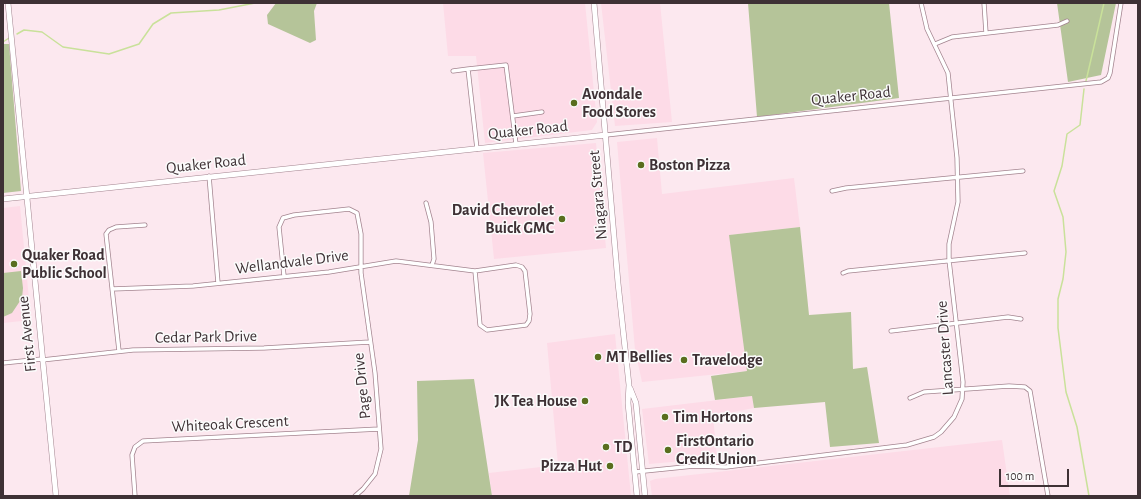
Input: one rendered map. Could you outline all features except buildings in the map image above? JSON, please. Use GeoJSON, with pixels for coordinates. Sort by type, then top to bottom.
{"type":"FeatureCollection","features":[{"type":"Feature","properties":{"kind":"street","name":"First Avenue"},"geometry":{"type":"LineString","coordinates":[[8,3],[56,496]]}},
{"type":"Feature","properties":{"kind":"street","name":"Niagara Street"},"geometry":{"type":"LineString","coordinates":[[594,3],[618,283],[630,385],[636,404],[645,496]]}},
{"type":"Feature","properties":{"kind":"street","name":"Lancaster Drive"},"geometry":{"type":"LineString","coordinates":[[635,472],[694,466],[726,467],[907,445],[934,437],[941,432],[957,410],[962,399],[962,389],[949,260],[949,244],[958,202],[958,177],[948,72],[924,20],[921,3]]}},
{"type":"Feature","properties":{"kind":"street"},"geometry":{"type":"LineString","coordinates":[[984,3],[986,33]]}},
{"type":"Feature","properties":{"kind":"street","name":"Quaker Road"},"geometry":{"type":"LineString","coordinates":[[3,199],[209,176],[1093,84],[1104,81],[1110,73],[1122,3]]}},
{"type":"Feature","properties":{"kind":"street"},"geometry":{"type":"LineString","coordinates":[[935,44],[952,37],[1058,25],[1068,21]]}},
{"type":"Feature","properties":{"kind":"street"},"geometry":{"type":"LineString","coordinates":[[452,71],[506,65],[516,144]]}},
{"type":"Feature","properties":{"kind":"street"},"geometry":{"type":"LineString","coordinates":[[468,69],[477,149]]}},
{"type":"Feature","properties":{"kind":"street"},"geometry":{"type":"LineString","coordinates":[[513,116],[542,112]]}},
{"type":"Feature","properties":{"kind":"street"},"geometry":{"type":"LineString","coordinates":[[832,191],[846,188],[1023,170]]}},
{"type":"Feature","properties":{"kind":"street"},"geometry":{"type":"LineString","coordinates":[[209,176],[218,284]]}},
{"type":"Feature","properties":{"kind":"street"},"geometry":{"type":"LineString","coordinates":[[426,204],[431,222],[434,259],[432,265]]}},
{"type":"Feature","properties":{"kind":"street","name":"Page Drive"},"geometry":{"type":"LineString","coordinates":[[284,276],[279,227],[283,218],[294,215],[349,209],[356,212],[359,217],[360,225],[361,266],[375,373],[381,449],[378,465],[370,481],[360,494],[355,496]]}},
{"type":"Feature","properties":{"kind":"street"},"geometry":{"type":"LineString","coordinates":[[119,351],[106,241],[107,232],[116,227],[145,225]]}},
{"type":"Feature","properties":{"kind":"street"},"geometry":{"type":"LineString","coordinates":[[843,273],[848,271],[1025,253]]}},
{"type":"Feature","properties":{"kind":"street","name":"Wellandvale Drive"},"geometry":{"type":"LineString","coordinates":[[112,289],[181,287],[218,284],[396,262],[475,271],[516,265],[522,267],[525,271],[530,314],[529,321],[526,325],[487,330],[480,325],[475,271]]}},
{"type":"Feature","properties":{"kind":"street"},"geometry":{"type":"LineString","coordinates":[[891,331],[1008,317],[1021,319]]}},
{"type":"Feature","properties":{"kind":"street","name":"Cedar Park Drive"},"geometry":{"type":"LineString","coordinates":[[3,363],[119,351],[264,348],[370,342]]}},
{"type":"Feature","properties":{"kind":"street","name":"Niagara Street"},"geometry":{"type":"LineString","coordinates":[[630,385],[628,404],[637,496]]}},
{"type":"Feature","properties":{"kind":"street"},"geometry":{"type":"LineString","coordinates":[[910,398],[924,392],[962,389],[1021,386],[1030,391],[1048,496]]}},
{"type":"Feature","properties":{"kind":"street","name":"Whiteoak Crescent"},"geometry":{"type":"LineString","coordinates":[[135,496],[132,454],[135,447],[143,441],[379,429]]}},
{"type":"Feature","properties":{"kind":"shaded area"},"geometry":{"type":"Polygon","coordinates":[[[443,3],[585,3],[597,122],[592,130],[485,143],[476,56],[448,56],[443,3]]]}},
{"type":"Feature","properties":{"kind":"shaded area"},"geometry":{"type":"Polygon","coordinates":[[[601,3],[660,3],[672,122],[615,126],[601,3]]]}},
{"type":"Feature","properties":{"kind":"shaded area"},"geometry":{"type":"Polygon","coordinates":[[[657,138],[662,194],[794,178],[800,227],[730,235],[747,371],[642,382],[635,350],[617,142],[657,138]]]}},
{"type":"Feature","properties":{"kind":"shaded area"},"geometry":{"type":"Polygon","coordinates":[[[596,143],[606,248],[494,259],[483,153],[596,143]]]}},
{"type":"Feature","properties":{"kind":"shaded area","name":"Quaker Road Public School"},"geometry":{"type":"Polygon","coordinates":[[[20,206],[31,320],[3,323],[3,208],[20,206]]]}},
{"type":"Feature","properties":{"kind":"shaded area"},"geometry":{"type":"Polygon","coordinates":[[[615,334],[631,496],[492,496],[489,473],[558,465],[547,343],[615,334]]]}},
{"type":"Feature","properties":{"kind":"shaded area"},"geometry":{"type":"Polygon","coordinates":[[[752,396],[754,408],[713,416],[717,458],[649,464],[642,409],[752,396]]]}},
{"type":"Feature","properties":{"kind":"shaded area"},"geometry":{"type":"Polygon","coordinates":[[[1002,440],[1010,496],[652,496],[650,481],[655,479],[1002,440]]]}},
{"type":"Feature","properties":{"kind":"green space"},"geometry":{"type":"Polygon","coordinates":[[[276,3],[317,3],[314,11],[316,40],[310,43],[268,24],[267,15],[276,3]]]}},
{"type":"Feature","properties":{"kind":"green space"},"geometry":{"type":"Polygon","coordinates":[[[748,3],[889,3],[899,98],[757,117],[748,3]]]}},
{"type":"Feature","properties":{"kind":"green space"},"geometry":{"type":"Polygon","coordinates":[[[1057,3],[1116,3],[1101,75],[1068,82],[1057,3]]]}},
{"type":"Feature","properties":{"kind":"green space"},"geometry":{"type":"Polygon","coordinates":[[[3,44],[9,44],[21,191],[3,193],[3,44]]]}},
{"type":"Feature","properties":{"kind":"green space"},"geometry":{"type":"Polygon","coordinates":[[[800,227],[809,315],[851,312],[853,369],[867,367],[879,443],[830,447],[825,402],[754,408],[752,396],[715,400],[711,376],[747,371],[729,235],[800,227]]]}},
{"type":"Feature","properties":{"kind":"green space"},"geometry":{"type":"Polygon","coordinates":[[[21,271],[23,288],[22,298],[12,313],[3,317],[3,273],[21,271]]]}},
{"type":"Feature","properties":{"kind":"green space"},"geometry":{"type":"Polygon","coordinates":[[[474,379],[492,496],[409,496],[418,440],[417,381],[474,379]]]}},
{"type":"Feature","properties":{"kind":"waterway"},"geometry":{"type":"LineString","coordinates":[[17,34],[24,30],[42,32],[63,47],[109,54],[139,44],[153,24],[171,13],[219,10],[255,3]]}},
{"type":"Feature","properties":{"kind":"waterway"},"geometry":{"type":"LineString","coordinates":[[1086,81],[1104,3]]}},
{"type":"Feature","properties":{"kind":"waterway"},"geometry":{"type":"LineString","coordinates":[[3,42],[9,38]]}},
{"type":"Feature","properties":{"kind":"waterway"},"geometry":{"type":"LineString","coordinates":[[1084,89],[1080,125],[1067,134],[1062,166],[1054,191],[1063,217],[1066,252],[1063,279],[1058,299],[1058,328],[1066,392],[1077,427],[1089,496]]}},
{"type":"Feature","properties":{"kind":"place","name":"Avondale Food Stores"},"geometry":{"type":"Point","coordinates":[574,103]}},
{"type":"Feature","properties":{"kind":"place","name":"Boston Pizza"},"geometry":{"type":"Point","coordinates":[641,165]}},
{"type":"Feature","properties":{"kind":"place","name":"David Chevrolet Buick GMC"},"geometry":{"type":"Point","coordinates":[562,219]}},
{"type":"Feature","properties":{"kind":"place","name":"Quaker Road Public School"},"geometry":{"type":"Point","coordinates":[14,264]}},
{"type":"Feature","properties":{"kind":"place","name":"MT Bellies"},"geometry":{"type":"Point","coordinates":[598,357]}},
{"type":"Feature","properties":{"kind":"place","name":"Travelodge"},"geometry":{"type":"Point","coordinates":[684,360]}},
{"type":"Feature","properties":{"kind":"place","name":"JK Tea House"},"geometry":{"type":"Point","coordinates":[585,401]}},
{"type":"Feature","properties":{"kind":"place","name":"Tim Hortons"},"geometry":{"type":"Point","coordinates":[665,417]}},
{"type":"Feature","properties":{"kind":"place","name":"TD"},"geometry":{"type":"Point","coordinates":[606,447]}},
{"type":"Feature","properties":{"kind":"place","name":"FirstOntario Credit Union"},"geometry":{"type":"Point","coordinates":[668,450]}},
{"type":"Feature","properties":{"kind":"place","name":"Pizza Hut"},"geometry":{"type":"Point","coordinates":[610,466]}}]}
